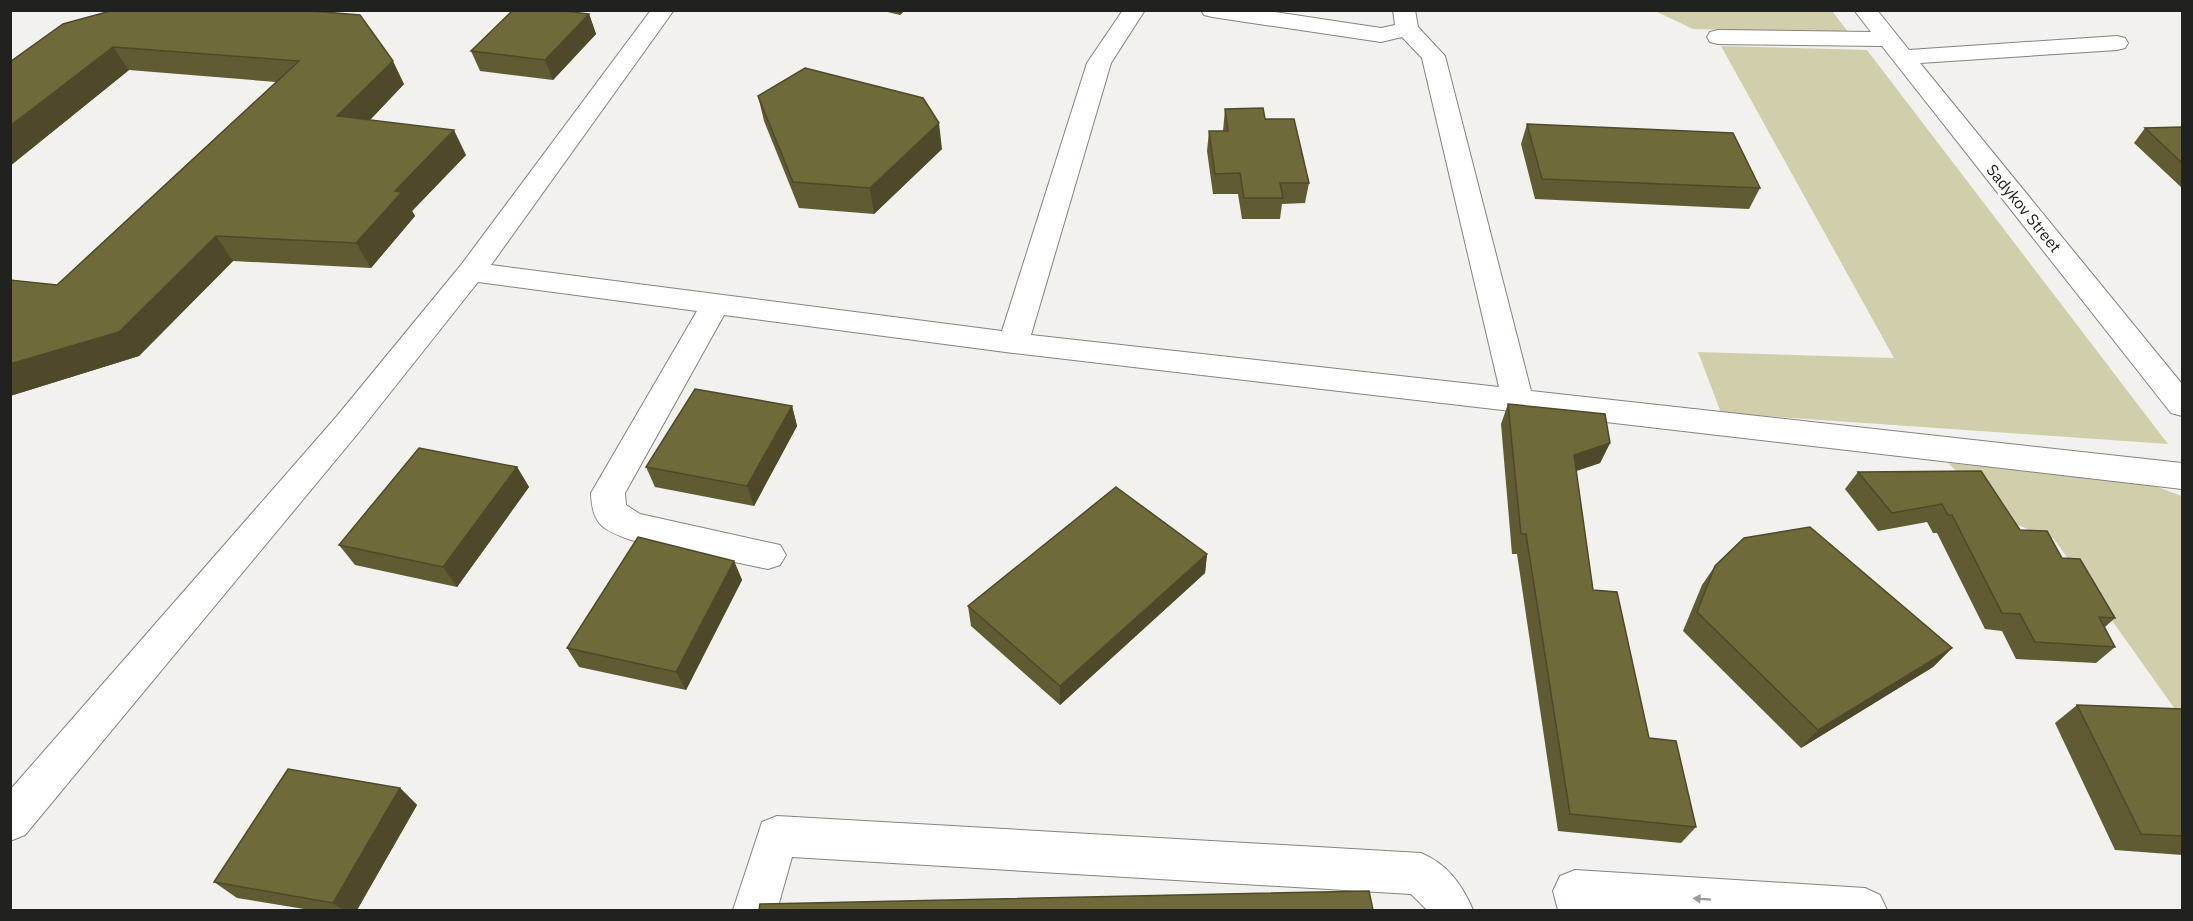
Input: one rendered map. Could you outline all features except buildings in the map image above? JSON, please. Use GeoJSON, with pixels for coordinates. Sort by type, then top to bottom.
{"type":"FeatureCollection","features":[{"type":"Feature","properties":{"kind":"street"},"geometry":{"type":"LineString","coordinates":[[10,821],[348,424],[471,272],[663,10]]}},
{"type":"Feature","properties":{"kind":"street"},"geometry":{"type":"LineString","coordinates":[[1013,344],[1099,63],[1134,10]]}},
{"type":"Feature","properties":{"kind":"street"},"geometry":{"type":"LineString","coordinates":[[1212,10],[1381,35],[1405,20],[1433,56],[1518,401]]}},
{"type":"Feature","properties":{"kind":"street","name":"Sadykov Street"},"geometry":{"type":"LineString","coordinates":[[1865,10],[2182,405]]}},
{"type":"Feature","properties":{"kind":"street"},"geometry":{"type":"LineString","coordinates":[[1718,37],[1896,48],[2117,43]]}},
{"type":"Feature","properties":{"kind":"street"},"geometry":{"type":"LineString","coordinates":[[471,272],[1013,344],[2182,476]]}},
{"type":"Feature","properties":{"kind":"street"},"geometry":{"type":"LineString","coordinates":[[716,304],[608,493],[609,512],[631,526],[768,555]]}},
{"type":"Feature","properties":{"kind":"street"},"geometry":{"type":"LineString","coordinates":[[755,910],[777,836],[1421,874],[1443,896],[1451,910]]}},
{"type":"Feature","properties":{"kind":"street"},"geometry":{"type":"LineString","coordinates":[[1580,910],[1575,891],[1849,910]]}},
{"type":"Feature","properties":{"kind":"shaded area"},"geometry":{"type":"Polygon","coordinates":[[[1655,11],[1832,11],[1849,33],[1693,29],[1655,11]]]}},
{"type":"Feature","properties":{"kind":"shaded area"},"geometry":{"type":"Polygon","coordinates":[[[1721,46],[1867,50],[2168,444],[1721,413],[1698,352],[1894,358],[1721,46]]]}},
{"type":"Feature","properties":{"kind":"shaded area"},"geometry":{"type":"Polygon","coordinates":[[[1948,463],[2144,482],[2182,496],[2182,719],[2054,539],[2007,521],[1948,463]]]}}]}
